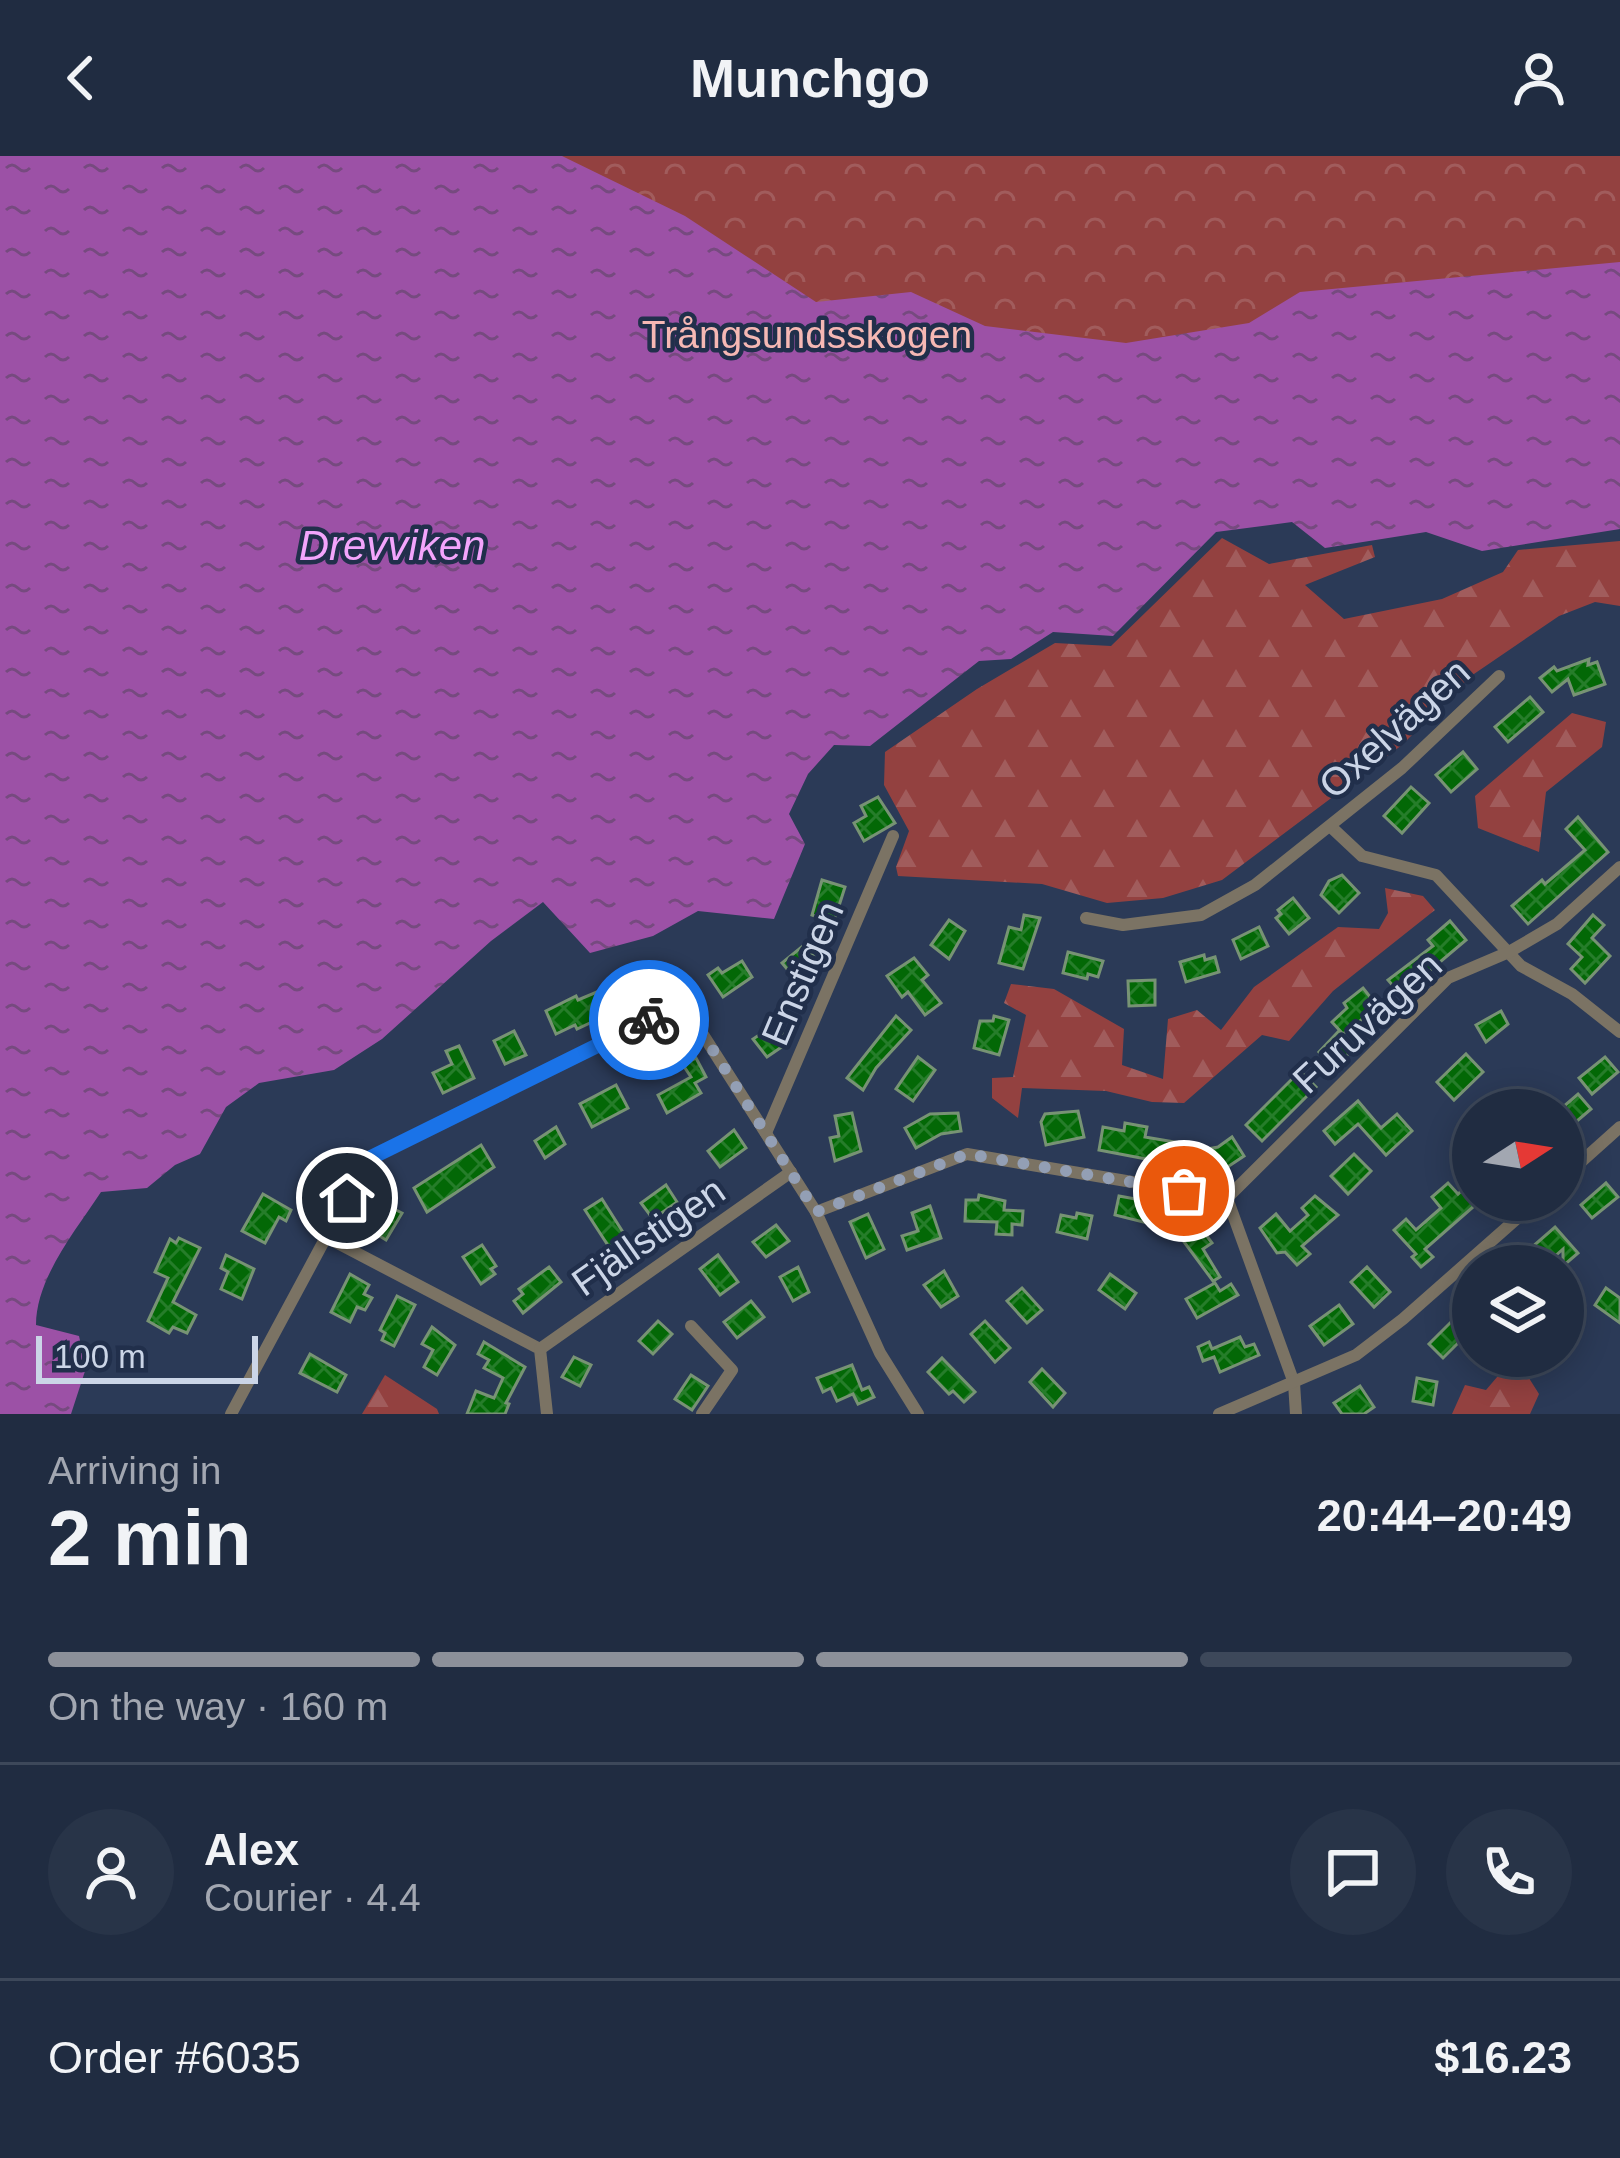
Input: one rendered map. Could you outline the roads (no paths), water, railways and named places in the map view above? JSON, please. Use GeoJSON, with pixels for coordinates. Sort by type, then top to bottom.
{"type":"FeatureCollection","features":[{"type":"Feature","properties":{"kind":"street","name":"Oxelvägen"},"geometry":{"type":"LineString","coordinates":[[1086,918],[1123,925],[1201,915],[1255,885],[1402,768],[1499,676]]}},
{"type":"Feature","properties":{"kind":"street","name":"Oxelvägen"},"geometry":{"type":"LineString","coordinates":[[1330,826],[1362,856],[1436,875],[1521,966],[1572,994],[1620,1032]]}},
{"type":"Feature","properties":{"kind":"street","name":"Enstigen"},"geometry":{"type":"LineString","coordinates":[[766,1133],[893,836]]}},
{"type":"Feature","properties":{"kind":"street","name":"Furuvägen"},"geometry":{"type":"LineString","coordinates":[[1227,1198],[1448,978],[1557,925],[1620,867]]}},
{"type":"Feature","properties":{"kind":"street"},"geometry":{"type":"LineString","coordinates":[[231,1414],[368,1159],[679,1009],[695,1022],[816,1212],[880,1353],[918,1414]]}},
{"type":"Feature","properties":{"kind":"street"},"geometry":{"type":"LineString","coordinates":[[1584,1159],[1620,1127]]}},
{"type":"Feature","properties":{"kind":"street"},"geometry":{"type":"LineString","coordinates":[[816,1212],[967,1154],[1227,1198],[1294,1384],[1296,1414]]}},
{"type":"Feature","properties":{"kind":"street","name":"Fjällstigen"},"geometry":{"type":"LineString","coordinates":[[540,1349],[790,1172]]}},
{"type":"Feature","properties":{"kind":"street"},"geometry":{"type":"LineString","coordinates":[[1219,1414],[1356,1355],[1514,1221]]}},
{"type":"Feature","properties":{"kind":"street"},"geometry":{"type":"LineString","coordinates":[[326,1237],[540,1349],[547,1414]]}},
{"type":"Feature","properties":{"kind":"street"},"geometry":{"type":"LineString","coordinates":[[691,1326],[732,1370],[702,1414]]}},
{"type":"Feature","properties":{"kind":"water","name":"Drevviken"},"geometry":{"type":"Polygon","coordinates":[[[0,156],[562,156],[685,216],[816,302],[911,292],[985,326],[1126,343],[1249,323],[1300,292],[1620,262],[1620,529],[1482,551],[1426,532],[1325,548],[1292,522],[1216,532],[1113,636],[1053,632],[1011,659],[979,661],[870,746],[834,745],[808,774],[789,814],[805,844],[774,919],[698,911],[653,936],[590,953],[543,902],[491,941],[382,1039],[334,1070],[259,1083],[226,1107],[200,1154],[175,1165],[147,1188],[101,1192],[59,1255],[38,1307],[36,1325],[79,1336],[86,1368],[71,1414],[0,1414],[0,156]]]}},
{"type":"Feature","properties":{"kind":"park label","name":"Trångsundsskogen"},"geometry":{"type":"Point","coordinates":[807,334]}}]}
